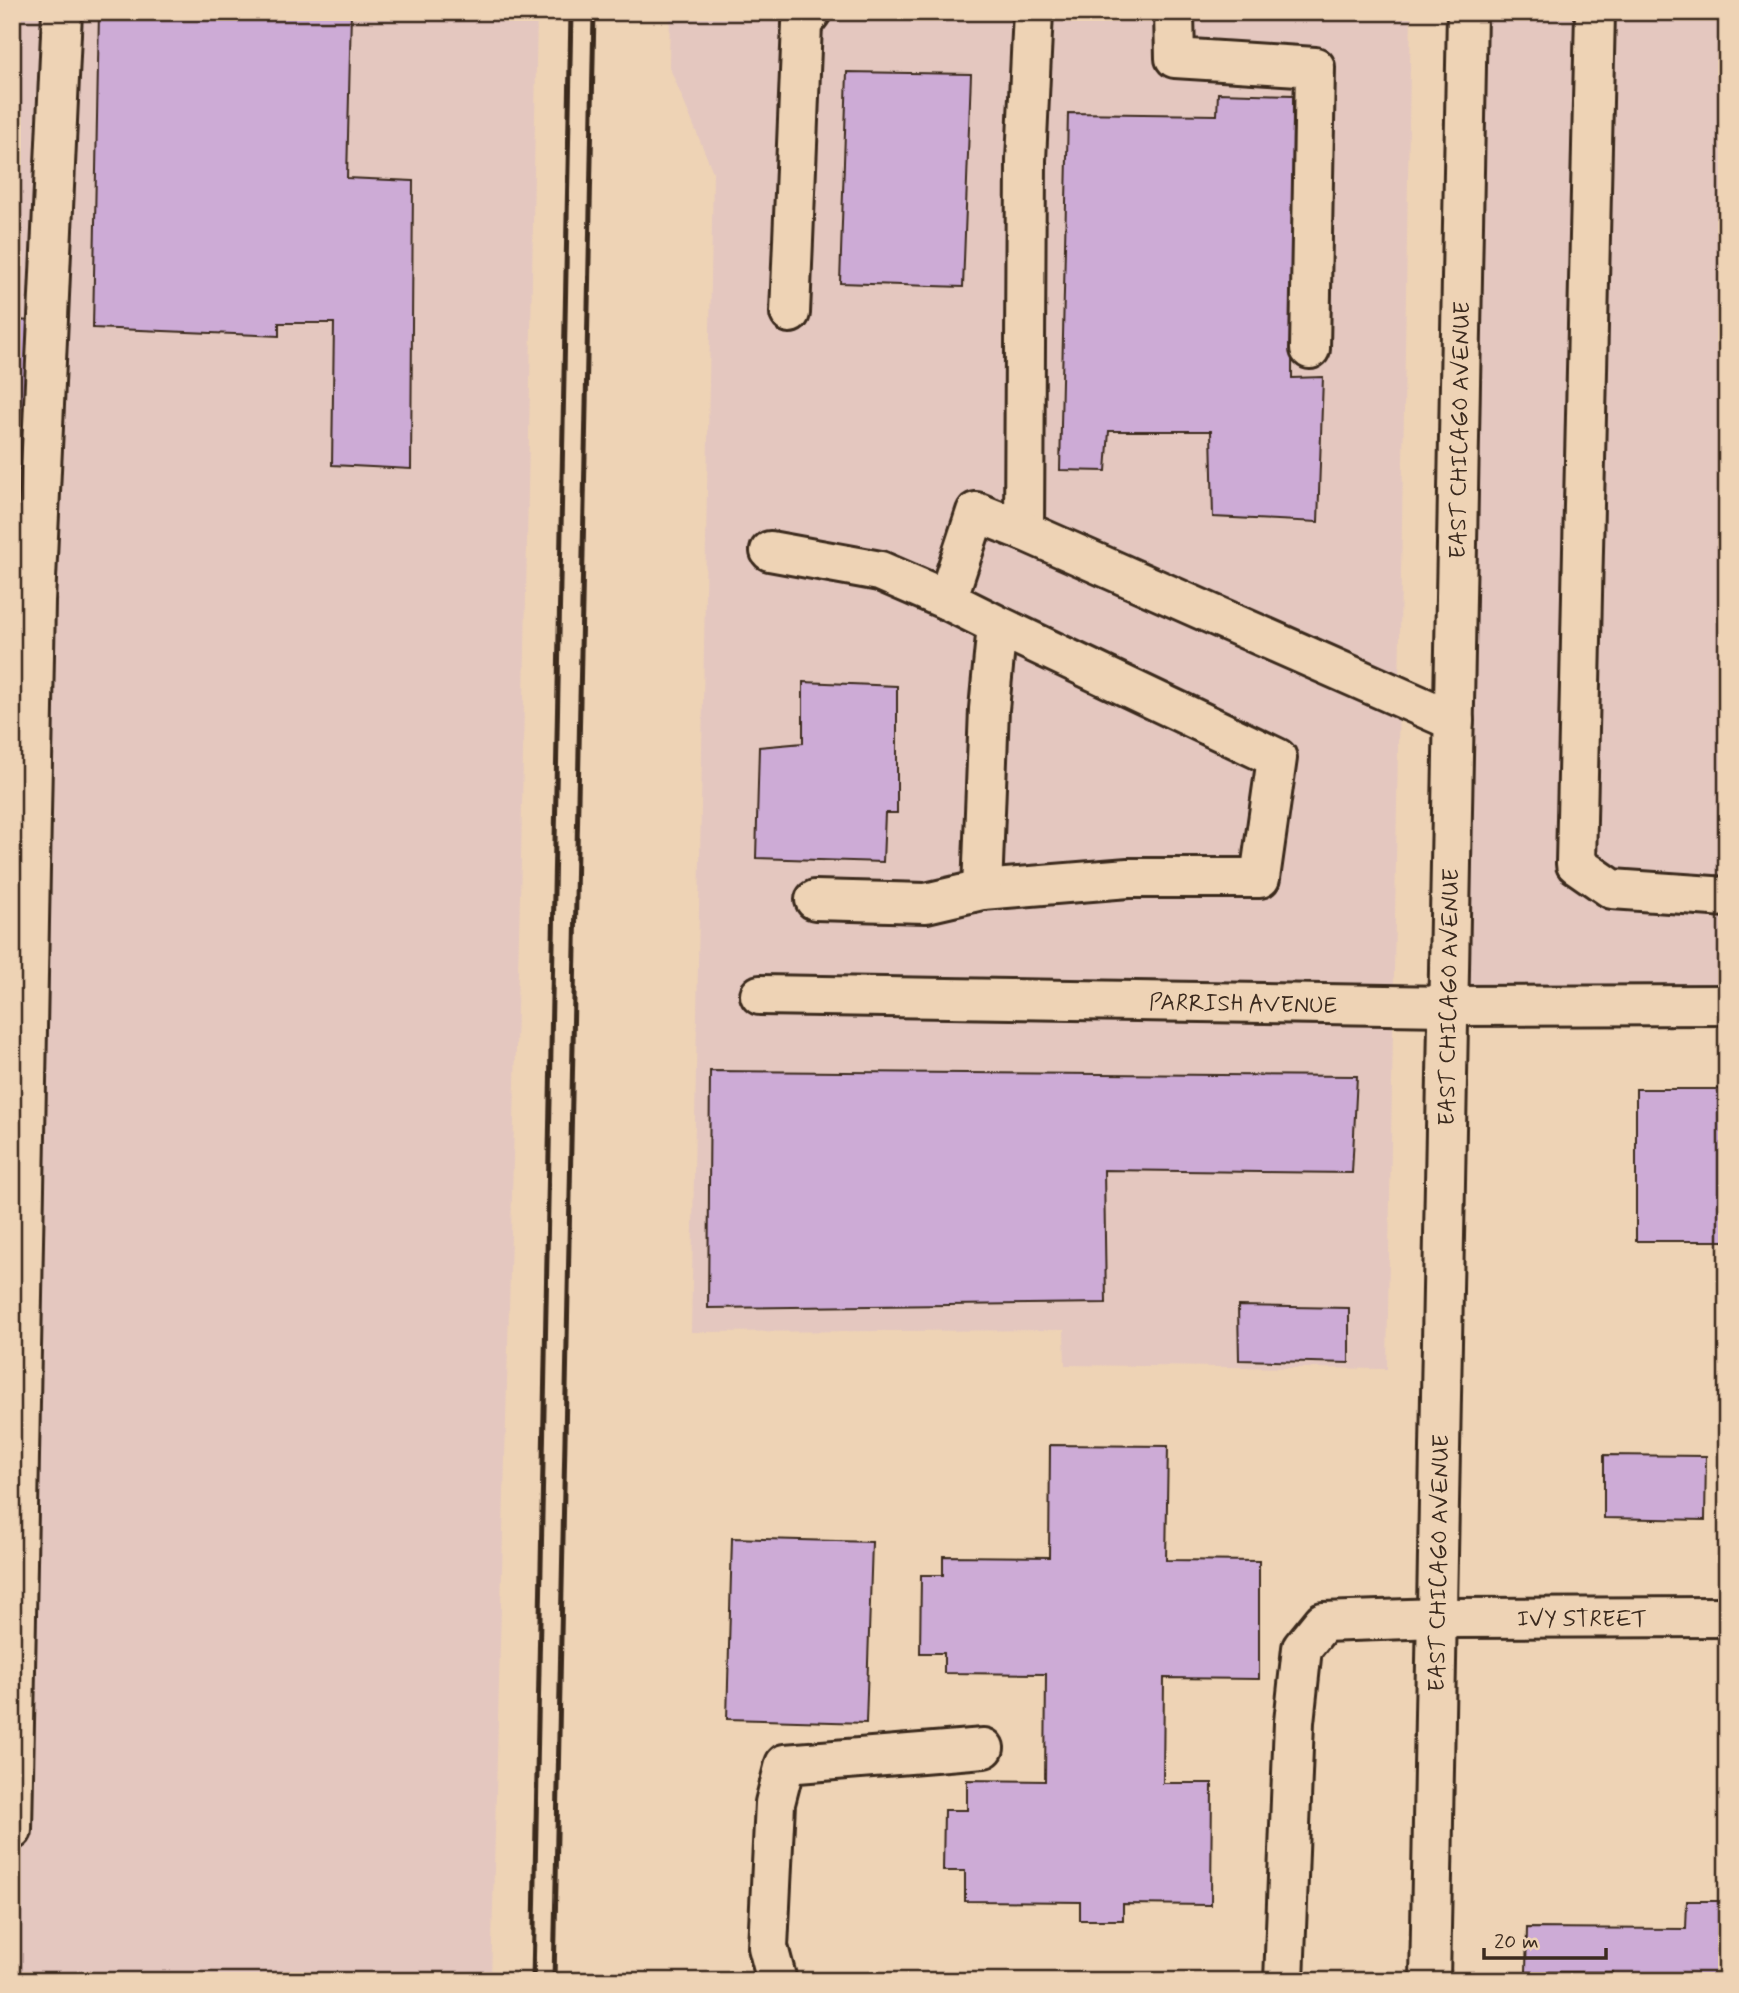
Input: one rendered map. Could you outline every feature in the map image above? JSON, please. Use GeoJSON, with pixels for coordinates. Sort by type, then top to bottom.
{"type":"FeatureCollection","features":[{"type":"Feature","properties":{"kind":"main road"},"geometry":{"type":"LineString","coordinates":[[12,1830],[35,601],[62,12]]}},
{"type":"Feature","properties":{"kind":"main road"},"geometry":{"type":"LineString","coordinates":[[790,313],[802,24],[811,12]]}},
{"type":"Feature","properties":{"kind":"main road"},"geometry":{"type":"LineString","coordinates":[[1024,531],[1026,160],[1032,12]]}},
{"type":"Feature","properties":{"kind":"main road"},"geometry":{"type":"LineString","coordinates":[[1174,12],[1175,58],[1315,67],[1310,349]]}},
{"type":"Feature","properties":{"kind":"main road","name":"EAST CHICAGO AVENUE"},"geometry":{"type":"LineString","coordinates":[[1430,1981],[1467,12]]}},
{"type":"Feature","properties":{"kind":"main road"},"geometry":{"type":"LineString","coordinates":[[1595,12],[1576,864],[1612,889],[1727,897]]}},
{"type":"Feature","properties":{"kind":"main road"},"geometry":{"type":"LineString","coordinates":[[947,600],[975,512],[1024,531],[1454,721]]}},
{"type":"Feature","properties":{"kind":"main road"},"geometry":{"type":"LineString","coordinates":[[770,551],[880,571],[947,600],[1277,758],[1260,877],[1128,877],[982,890],[926,903],[815,900]]}},
{"type":"Feature","properties":{"kind":"main road"},"geometry":{"type":"LineString","coordinates":[[982,890],[989,709],[997,625]]}},
{"type":"Feature","properties":{"kind":"main road","name":"PARRISH AVENUE"},"geometry":{"type":"LineString","coordinates":[[760,995],[1448,1006],[1727,1005]]}},
{"type":"Feature","properties":{"kind":"main road","name":"IVY STREET"},"geometry":{"type":"LineString","coordinates":[[1284,1981],[1294,1722],[1302,1647],[1323,1622],[1437,1618],[1727,1617]]}},
{"type":"Feature","properties":{"kind":"main road"},"geometry":{"type":"LineString","coordinates":[[777,1981],[768,1947],[775,1802],[785,1764],[984,1748]]}},
{"type":"Feature","properties":{"kind":"shaded area"},"geometry":{"type":"Polygon","coordinates":[[[12,12],[537,12],[521,860],[491,1981],[12,1981],[12,12]]]}},
{"type":"Feature","properties":{"kind":"shaded area"},"geometry":{"type":"Polygon","coordinates":[[[670,12],[1411,12],[1387,1369],[1065,1365],[1064,1330],[691,1332],[713,172],[669,66],[670,12]]]}},
{"type":"Feature","properties":{"kind":"shaded area"},"geometry":{"type":"Polygon","coordinates":[[[1467,12],[1727,12],[1727,1006],[1448,1006],[1467,12]]]}},
{"type":"Feature","properties":{"kind":"building"},"geometry":{"type":"Polygon","coordinates":[[[99,12],[351,12],[347,178],[413,181],[411,469],[332,465],[334,323],[279,323],[279,336],[93,328],[99,12]]]}},
{"type":"Feature","properties":{"kind":"building"},"geometry":{"type":"Polygon","coordinates":[[[847,72],[971,74],[963,287],[840,283],[847,72]]]}},
{"type":"Feature","properties":{"kind":"building"},"geometry":{"type":"Polygon","coordinates":[[[1218,93],[1293,95],[1292,378],[1323,377],[1318,522],[1213,517],[1211,431],[1109,431],[1106,471],[1060,470],[1068,113],[1217,115],[1218,93]]]}},
{"type":"Feature","properties":{"kind":"building"},"geometry":{"type":"Polygon","coordinates":[[[12,320],[34,321],[31,470],[12,469],[12,320]]]}},
{"type":"Feature","properties":{"kind":"building"},"geometry":{"type":"Polygon","coordinates":[[[803,682],[897,686],[897,813],[885,813],[883,862],[756,858],[759,747],[803,743],[803,682]]]}},
{"type":"Feature","properties":{"kind":"building"},"geometry":{"type":"Polygon","coordinates":[[[710,1071],[1357,1076],[1352,1173],[1104,1170],[1106,1303],[708,1308],[710,1071]]]}},
{"type":"Feature","properties":{"kind":"building"},"geometry":{"type":"Polygon","coordinates":[[[1636,1089],[1727,1089],[1727,1241],[1636,1241],[1636,1089]]]}},
{"type":"Feature","properties":{"kind":"building"},"geometry":{"type":"Polygon","coordinates":[[[1238,1306],[1349,1308],[1349,1363],[1239,1360],[1238,1306]]]}},
{"type":"Feature","properties":{"kind":"building"},"geometry":{"type":"Polygon","coordinates":[[[1050,1445],[1168,1446],[1166,1560],[1259,1561],[1259,1679],[1164,1678],[1163,1783],[1212,1783],[1211,1905],[1123,1904],[1123,1920],[1080,1920],[1080,1902],[965,1901],[965,1871],[943,1871],[944,1810],[967,1810],[967,1780],[1045,1781],[1046,1674],[944,1673],[944,1653],[920,1653],[921,1575],[943,1575],[943,1556],[1049,1557],[1050,1445]]]}},
{"type":"Feature","properties":{"kind":"building"},"geometry":{"type":"Polygon","coordinates":[[[1604,1455],[1706,1456],[1705,1520],[1604,1518],[1604,1455]]]}},
{"type":"Feature","properties":{"kind":"building"},"geometry":{"type":"Polygon","coordinates":[[[732,1538],[872,1542],[866,1723],[727,1719],[732,1538]]]}},
{"type":"Feature","properties":{"kind":"building"},"geometry":{"type":"Polygon","coordinates":[[[1687,1901],[1727,1901],[1727,1981],[1612,1981],[1612,1972],[1526,1972],[1527,1928],[1686,1929],[1687,1901]]]}},
{"type":"Feature","properties":{"kind":"railway"},"geometry":{"type":"LineString","coordinates":[[533,1981],[571,12]]}},
{"type":"Feature","properties":{"kind":"railway"},"geometry":{"type":"LineString","coordinates":[[554,1981],[594,12]]}}]}
